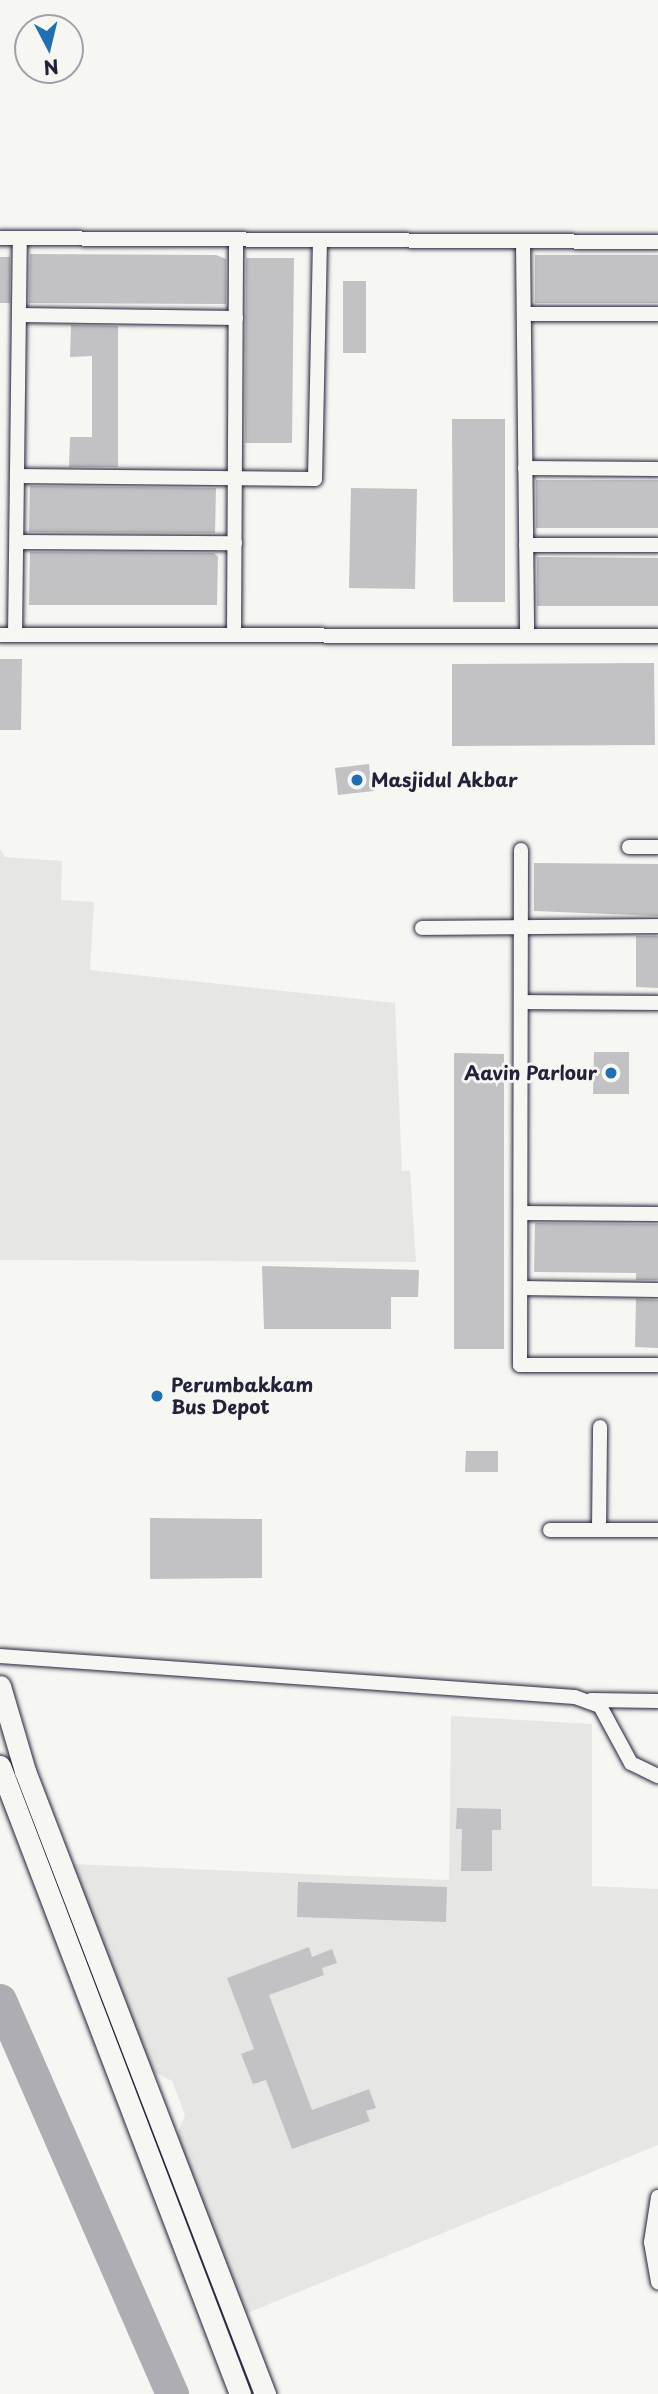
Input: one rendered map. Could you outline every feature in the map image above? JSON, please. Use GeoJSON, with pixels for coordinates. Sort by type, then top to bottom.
{"type":"FeatureCollection","features":[{"type":"Feature","properties":{"kind":"street"},"geometry":{"type":"LineString","coordinates":[[0,238],[658,242]]}},
{"type":"Feature","properties":{"kind":"street"},"geometry":{"type":"LineString","coordinates":[[15,635],[20,239]]}},
{"type":"Feature","properties":{"kind":"street"},"geometry":{"type":"LineString","coordinates":[[234,635],[236,240]]}},
{"type":"Feature","properties":{"kind":"street"},"geometry":{"type":"LineString","coordinates":[[17,476],[315,479],[320,240]]}},
{"type":"Feature","properties":{"kind":"street"},"geometry":{"type":"LineString","coordinates":[[523,242],[527,636]]}},
{"type":"Feature","properties":{"kind":"street"},"geometry":{"type":"LineString","coordinates":[[524,314],[658,314]]}},
{"type":"Feature","properties":{"kind":"street"},"geometry":{"type":"LineString","coordinates":[[19,315],[236,318]]}},
{"type":"Feature","properties":{"kind":"street"},"geometry":{"type":"LineString","coordinates":[[525,468],[658,469]]}},
{"type":"Feature","properties":{"kind":"street"},"geometry":{"type":"LineString","coordinates":[[17,542],[235,543]]}},
{"type":"Feature","properties":{"kind":"street"},"geometry":{"type":"LineString","coordinates":[[526,545],[658,545]]}},
{"type":"Feature","properties":{"kind":"street"},"geometry":{"type":"LineString","coordinates":[[0,635],[658,636]]}},
{"type":"Feature","properties":{"kind":"street"},"geometry":{"type":"LineString","coordinates":[[629,847],[658,847]]}},
{"type":"Feature","properties":{"kind":"street"},"geometry":{"type":"LineString","coordinates":[[521,850],[520,1365],[658,1366]]}},
{"type":"Feature","properties":{"kind":"street"},"geometry":{"type":"LineString","coordinates":[[422,928],[658,926]]}},
{"type":"Feature","properties":{"kind":"street"},"geometry":{"type":"LineString","coordinates":[[522,1002],[658,1003]]}},
{"type":"Feature","properties":{"kind":"street"},"geometry":{"type":"LineString","coordinates":[[521,1213],[658,1214]]}},
{"type":"Feature","properties":{"kind":"street"},"geometry":{"type":"LineString","coordinates":[[521,1288],[658,1290]]}},
{"type":"Feature","properties":{"kind":"street"},"geometry":{"type":"LineString","coordinates":[[599,1530],[600,1427]]}},
{"type":"Feature","properties":{"kind":"street"},"geometry":{"type":"LineString","coordinates":[[550,1530],[658,1530]]}},
{"type":"Feature","properties":{"kind":"street"},"geometry":{"type":"LineString","coordinates":[[0,1656],[591,1700],[658,1701]]}},
{"type":"Feature","properties":{"kind":"street"},"geometry":{"type":"LineString","coordinates":[[0,1686],[25,1771],[265,2394]]}},
{"type":"Feature","properties":{"kind":"street"},"geometry":{"type":"LineString","coordinates":[[591,1700],[600,1706],[631,1763],[658,1776]]}},
{"type":"Feature","properties":{"kind":"street"},"geometry":{"type":"LineString","coordinates":[[0,1766],[240,2394]]}},
{"type":"Feature","properties":{"kind":"street"},"geometry":{"type":"LineString","coordinates":[[658,2197],[651,2242],[658,2282]]}},
{"type":"Feature","properties":{"kind":"shaded area"},"geometry":{"type":"Polygon","coordinates":[[[0,849],[5,857],[62,861],[61,900],[94,902],[90,970],[395,1003],[402,1171],[410,1171],[416,1262],[0,1260],[0,849]]]}},
{"type":"Feature","properties":{"kind":"shaded area"},"geometry":{"type":"Polygon","coordinates":[[[451,1716],[592,1724],[592,1886],[658,1889],[658,2145],[245,2314],[176,2137],[185,2115],[172,2081],[150,2070],[72,1864],[449,1880],[451,1716]]]}},
{"type":"Feature","properties":{"kind":"building"},"geometry":{"type":"Polygon","coordinates":[[[30,254],[216,255],[226,259],[226,304],[29,303],[30,254]]]}},
{"type":"Feature","properties":{"kind":"building"},"geometry":{"type":"Polygon","coordinates":[[[535,255],[658,255],[658,303],[535,303],[535,255]]]}},
{"type":"Feature","properties":{"kind":"building"},"geometry":{"type":"Polygon","coordinates":[[[0,257],[10,257],[10,303],[0,303],[0,257]]]}},
{"type":"Feature","properties":{"kind":"building"},"geometry":{"type":"Polygon","coordinates":[[[246,258],[294,258],[292,443],[245,443],[246,258]]]}},
{"type":"Feature","properties":{"kind":"building"},"geometry":{"type":"Polygon","coordinates":[[[343,281],[366,281],[366,353],[343,353],[343,281]]]}},
{"type":"Feature","properties":{"kind":"building"},"geometry":{"type":"Polygon","coordinates":[[[71,325],[118,326],[118,467],[69,467],[70,437],[92,437],[92,356],[70,357],[71,325]]]}},
{"type":"Feature","properties":{"kind":"building"},"geometry":{"type":"Polygon","coordinates":[[[452,419],[505,419],[505,602],[453,602],[452,419]]]}},
{"type":"Feature","properties":{"kind":"building"},"geometry":{"type":"Polygon","coordinates":[[[536,480],[658,480],[658,528],[536,528],[536,480]]]}},
{"type":"Feature","properties":{"kind":"building"},"geometry":{"type":"Polygon","coordinates":[[[30,486],[216,488],[215,533],[29,532],[30,486]]]}},
{"type":"Feature","properties":{"kind":"building"},"geometry":{"type":"Polygon","coordinates":[[[351,488],[417,489],[415,589],[349,588],[351,488]]]}},
{"type":"Feature","properties":{"kind":"building"},"geometry":{"type":"Polygon","coordinates":[[[30,552],[214,553],[218,557],[217,605],[29,605],[30,552]]]}},
{"type":"Feature","properties":{"kind":"building"},"geometry":{"type":"Polygon","coordinates":[[[537,557],[658,558],[658,606],[537,606],[537,557]]]}},
{"type":"Feature","properties":{"kind":"building"},"geometry":{"type":"Polygon","coordinates":[[[0,659],[22,659],[21,730],[0,730],[0,659]]]}},
{"type":"Feature","properties":{"kind":"building"},"geometry":{"type":"Polygon","coordinates":[[[654,663],[655,745],[452,746],[452,664],[654,663]]]}},
{"type":"Feature","properties":{"kind":"building","name":"Masjidul Akbar"},"geometry":{"type":"Polygon","coordinates":[[[369,764],[370,774],[381,777],[374,791],[338,795],[335,768],[369,764]]]}},
{"type":"Feature","properties":{"kind":"building"},"geometry":{"type":"Polygon","coordinates":[[[534,863],[658,864],[658,916],[534,911],[534,863]]]}},
{"type":"Feature","properties":{"kind":"building"},"geometry":{"type":"Polygon","coordinates":[[[636,936],[658,936],[658,988],[636,987],[636,936]]]}},
{"type":"Feature","properties":{"kind":"building","name":"Aavin Parlour"},"geometry":{"type":"Polygon","coordinates":[[[594,1052],[629,1052],[629,1094],[593,1094],[594,1052]]]}},
{"type":"Feature","properties":{"kind":"building"},"geometry":{"type":"Polygon","coordinates":[[[454,1053],[504,1054],[504,1349],[454,1349],[454,1053]]]}},
{"type":"Feature","properties":{"kind":"building"},"geometry":{"type":"Polygon","coordinates":[[[535,1223],[658,1224],[658,1280],[636,1280],[636,1273],[534,1272],[535,1223]]]}},
{"type":"Feature","properties":{"kind":"building"},"geometry":{"type":"Polygon","coordinates":[[[262,1266],[419,1270],[418,1297],[391,1297],[391,1329],[264,1329],[262,1266]]]}},
{"type":"Feature","properties":{"kind":"building"},"geometry":{"type":"Polygon","coordinates":[[[636,1299],[658,1300],[658,1348],[635,1347],[636,1299]]]}},
{"type":"Feature","properties":{"kind":"building"},"geometry":{"type":"Polygon","coordinates":[[[466,1451],[498,1451],[498,1472],[465,1472],[466,1451]]]}},
{"type":"Feature","properties":{"kind":"building"},"geometry":{"type":"Polygon","coordinates":[[[150,1518],[262,1519],[262,1578],[150,1579],[150,1518]]]}},
{"type":"Feature","properties":{"kind":"building"},"geometry":{"type":"Polygon","coordinates":[[[457,1808],[501,1809],[501,1830],[492,1830],[492,1871],[461,1871],[462,1829],[456,1829],[457,1808]]]}},
{"type":"Feature","properties":{"kind":"building"},"geometry":{"type":"Polygon","coordinates":[[[298,1882],[447,1887],[446,1922],[297,1917],[298,1882]]]}},
{"type":"Feature","properties":{"kind":"building"},"geometry":{"type":"Polygon","coordinates":[[[309,1947],[312,1957],[332,1949],[337,1963],[322,1968],[324,1975],[269,1995],[312,2110],[369,2089],[376,2108],[366,2111],[370,2121],[292,2149],[266,2080],[253,2084],[241,2054],[254,2049],[227,1978],[309,1947]]]}},
{"type":"Feature","properties":{"kind":"waterway"},"geometry":{"type":"LineString","coordinates":[[0,2000],[172,2394]]}},
{"type":"Feature","properties":{"kind":"place","name":"Masjidul Akbar"},"geometry":{"type":"Point","coordinates":[357,780]}},
{"type":"Feature","properties":{"kind":"place","name":"Aavin Parlour"},"geometry":{"type":"Point","coordinates":[611,1073]}},
{"type":"Feature","properties":{"kind":"place","name":"Perumbakkam Bus Depot"},"geometry":{"type":"Point","coordinates":[157,1396]}}]}
